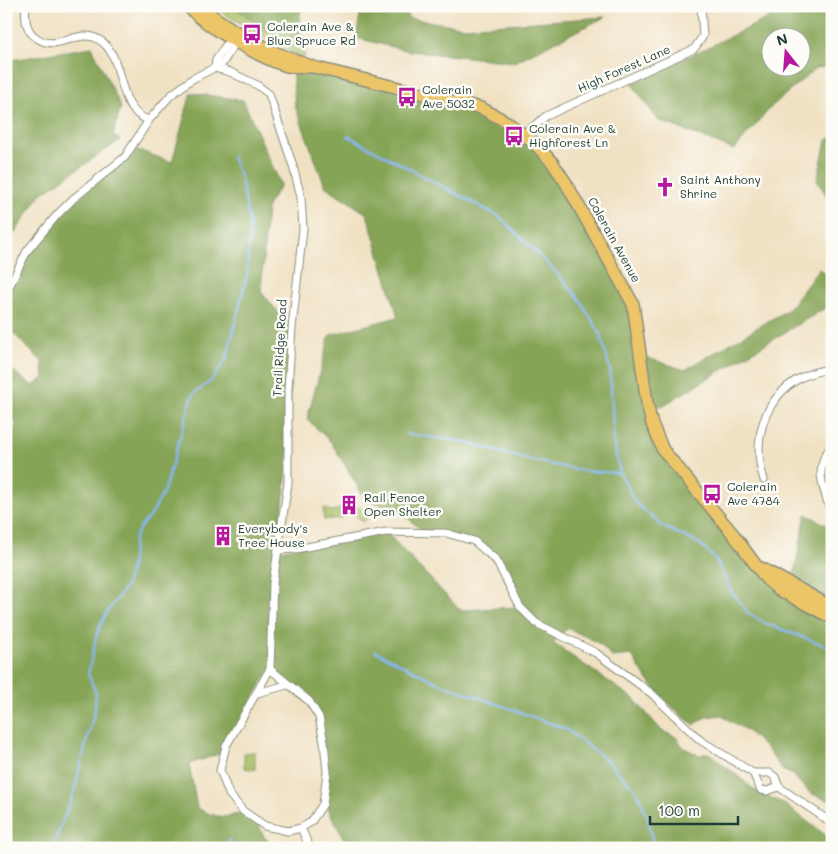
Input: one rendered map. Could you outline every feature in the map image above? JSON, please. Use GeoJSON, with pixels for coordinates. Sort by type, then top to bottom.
{"type":"FeatureCollection","features":[{"type":"Feature","properties":{"kind":"main road","name":"Colerain Avenue"},"geometry":{"type":"LineString","coordinates":[[188,6],[272,60],[292,67],[313,67],[468,104],[496,116],[524,134],[552,162],[566,183],[619,275],[633,304],[647,403],[652,424],[663,450],[733,534],[766,579],[779,590],[831,611]]}},
{"type":"Feature","properties":{"kind":"main road","name":"Colerain Avenue"},"geometry":{"type":"LineString","coordinates":[[198,6],[235,36]]}},
{"type":"Feature","properties":{"kind":"street"},"geometry":{"type":"LineString","coordinates":[[26,6],[25,16],[28,28],[41,41],[54,44],[84,36],[95,37],[103,42],[111,52],[133,110],[149,120]]}},
{"type":"Feature","properties":{"kind":"street","name":"High Forest Lane"},"geometry":{"type":"LineString","coordinates":[[524,134],[546,116],[694,49],[703,36],[701,6]]}},
{"type":"Feature","properties":{"kind":"street"},"geometry":{"type":"LineString","coordinates":[[215,68],[216,60],[235,36]]}},
{"type":"Feature","properties":{"kind":"street"},"geometry":{"type":"LineString","coordinates":[[6,293],[21,260],[37,238],[73,199],[125,157],[149,120],[180,87],[208,70],[215,68],[227,56],[235,36]]}},
{"type":"Feature","properties":{"kind":"street"},"geometry":{"type":"LineString","coordinates":[[227,56],[230,72]]}},
{"type":"Feature","properties":{"kind":"street","name":"Trail Ridge Road"},"geometry":{"type":"LineString","coordinates":[[215,68],[230,72],[257,84],[269,94],[293,166],[301,197],[303,229],[292,328],[288,389],[288,483],[271,614],[270,669],[226,746],[221,762],[221,775],[235,803],[258,822],[281,830],[301,828]]}},
{"type":"Feature","properties":{"kind":"street"},"geometry":{"type":"LineString","coordinates":[[764,480],[758,463],[757,449],[762,424],[772,404],[790,384],[800,377],[821,370],[832,370]]}},
{"type":"Feature","properties":{"kind":"street"},"geometry":{"type":"LineString","coordinates":[[832,446],[824,456],[820,472],[820,480],[832,514]]}},
{"type":"Feature","properties":{"kind":"street"},"geometry":{"type":"LineString","coordinates":[[278,550],[296,549],[394,532],[446,533],[474,541],[496,560],[520,607],[536,623],[596,653],[651,693],[700,740],[753,773],[770,773],[775,777],[779,787],[832,823]]}},
{"type":"Feature","properties":{"kind":"street"},"geometry":{"type":"LineString","coordinates":[[270,669],[287,685],[309,701],[322,724],[327,772],[323,804],[310,822],[301,828],[310,848]]}},
{"type":"Feature","properties":{"kind":"street"},"geometry":{"type":"LineString","coordinates":[[257,693],[287,685]]}},
{"type":"Feature","properties":{"kind":"street"},"geometry":{"type":"LineString","coordinates":[[753,773],[761,790],[767,791],[779,787]]}},
{"type":"Feature","properties":{"kind":"green space"},"geometry":{"type":"Polygon","coordinates":[[[211,6],[295,6],[305,57],[288,51],[211,6]]]}},
{"type":"Feature","properties":{"kind":"green space"},"geometry":{"type":"Polygon","coordinates":[[[233,6],[301,6],[298,34],[291,48],[233,6]]]}},
{"type":"Feature","properties":{"kind":"green space"},"geometry":{"type":"Polygon","coordinates":[[[357,6],[412,6],[407,7],[408,18],[465,27],[605,17],[514,62],[409,51],[356,38],[360,15],[357,6]]]}},
{"type":"Feature","properties":{"kind":"green space"},"geometry":{"type":"Polygon","coordinates":[[[793,6],[832,6],[832,66],[816,68],[810,73],[810,28],[760,28],[760,78],[804,78],[772,106],[734,150],[658,120],[632,84],[793,6]]]}},
{"type":"Feature","properties":{"kind":"green space"},"geometry":{"type":"Polygon","coordinates":[[[92,47],[121,107],[113,135],[120,140],[40,195],[6,246],[6,61],[92,47]]]}},
{"type":"Feature","properties":{"kind":"green space"},"geometry":{"type":"Polygon","coordinates":[[[292,67],[467,104],[532,141],[619,275],[642,356],[685,370],[789,309],[819,269],[832,279],[832,304],[662,406],[648,403],[657,436],[755,565],[832,618],[832,802],[810,793],[791,774],[782,770],[767,749],[746,730],[720,715],[706,717],[694,725],[659,693],[645,676],[632,655],[612,657],[600,644],[568,628],[553,643],[634,699],[662,731],[676,737],[684,748],[699,755],[709,753],[756,791],[783,803],[832,840],[832,848],[349,848],[330,813],[325,793],[327,772],[315,710],[270,669],[222,753],[189,764],[197,808],[225,817],[243,811],[258,823],[264,837],[276,848],[6,848],[6,432],[17,426],[6,412],[6,373],[9,368],[33,386],[44,378],[42,362],[6,326],[6,293],[37,238],[132,148],[172,162],[191,93],[243,100],[281,185],[267,206],[261,292],[292,328],[288,459],[278,550],[386,532],[460,610],[519,607],[500,567],[474,541],[422,531],[407,517],[364,497],[331,442],[307,419],[330,335],[398,317],[367,214],[325,186],[295,106],[292,67]]]}},
{"type":"Feature","properties":{"kind":"green space"},"geometry":{"type":"Polygon","coordinates":[[[832,137],[832,204],[817,181],[826,141],[832,137]]]}},
{"type":"Feature","properties":{"kind":"green space"},"geometry":{"type":"Polygon","coordinates":[[[357,506],[370,515],[364,522],[352,513],[357,506]]]}},
{"type":"Feature","properties":{"kind":"green space"},"geometry":{"type":"Polygon","coordinates":[[[323,508],[331,511],[340,509],[342,518],[324,520],[323,508]]]}},
{"type":"Feature","properties":{"kind":"green space"},"geometry":{"type":"Polygon","coordinates":[[[806,514],[832,528],[832,598],[792,585],[806,514]]]}},
{"type":"Feature","properties":{"kind":"green space"},"geometry":{"type":"Polygon","coordinates":[[[255,752],[255,770],[244,768],[244,753],[255,752]]]}},
{"type":"Feature","properties":{"kind":"waterway"},"geometry":{"type":"LineString","coordinates":[[348,136],[500,217],[554,270],[578,297],[600,333],[610,369],[614,446],[620,473],[635,502],[662,526],[700,544],[716,560],[731,591],[748,613],[767,624],[832,648]]}},
{"type":"Feature","properties":{"kind":"waterway"},"geometry":{"type":"LineString","coordinates":[[52,848],[73,795],[95,709],[96,693],[88,674],[97,633],[107,612],[125,588],[131,568],[134,539],[141,526],[153,512],[164,491],[193,394],[210,382],[226,360],[231,341],[247,274],[250,226],[241,179],[232,157]]}},
{"type":"Feature","properties":{"kind":"waterway"},"geometry":{"type":"LineString","coordinates":[[406,434],[461,441],[529,460],[584,471],[620,473]]}},
{"type":"Feature","properties":{"kind":"waterway"},"geometry":{"type":"LineString","coordinates":[[375,651],[434,681],[566,729],[606,760],[637,791],[648,819],[654,848]]}},
{"type":"Feature","properties":{"kind":"waterway"},"geometry":{"type":"LineString","coordinates":[[223,848],[230,839]]}},
{"type":"Feature","properties":{"kind":"place","name":"Colerain Ave & Blue Spruce Rd"},"geometry":{"type":"Point","coordinates":[252,34]}},
{"type":"Feature","properties":{"kind":"place","name":"Colerain Ave 5032"},"geometry":{"type":"Point","coordinates":[407,97]}},
{"type":"Feature","properties":{"kind":"place","name":"Colerain Ave & Highforest Ln"},"geometry":{"type":"Point","coordinates":[514,136]}},
{"type":"Feature","properties":{"kind":"place","name":"Saint Anthony Shrine"},"geometry":{"type":"Point","coordinates":[665,187]}},
{"type":"Feature","properties":{"kind":"place","name":"Colerain Ave 4784"},"geometry":{"type":"Point","coordinates":[712,494]}},
{"type":"Feature","properties":{"kind":"place","name":"Rail Fence Open Shelter"},"geometry":{"type":"Point","coordinates":[349,505]}},
{"type":"Feature","properties":{"kind":"place","name":"Everybody's Tree House"},"geometry":{"type":"Point","coordinates":[223,536]}}]}
